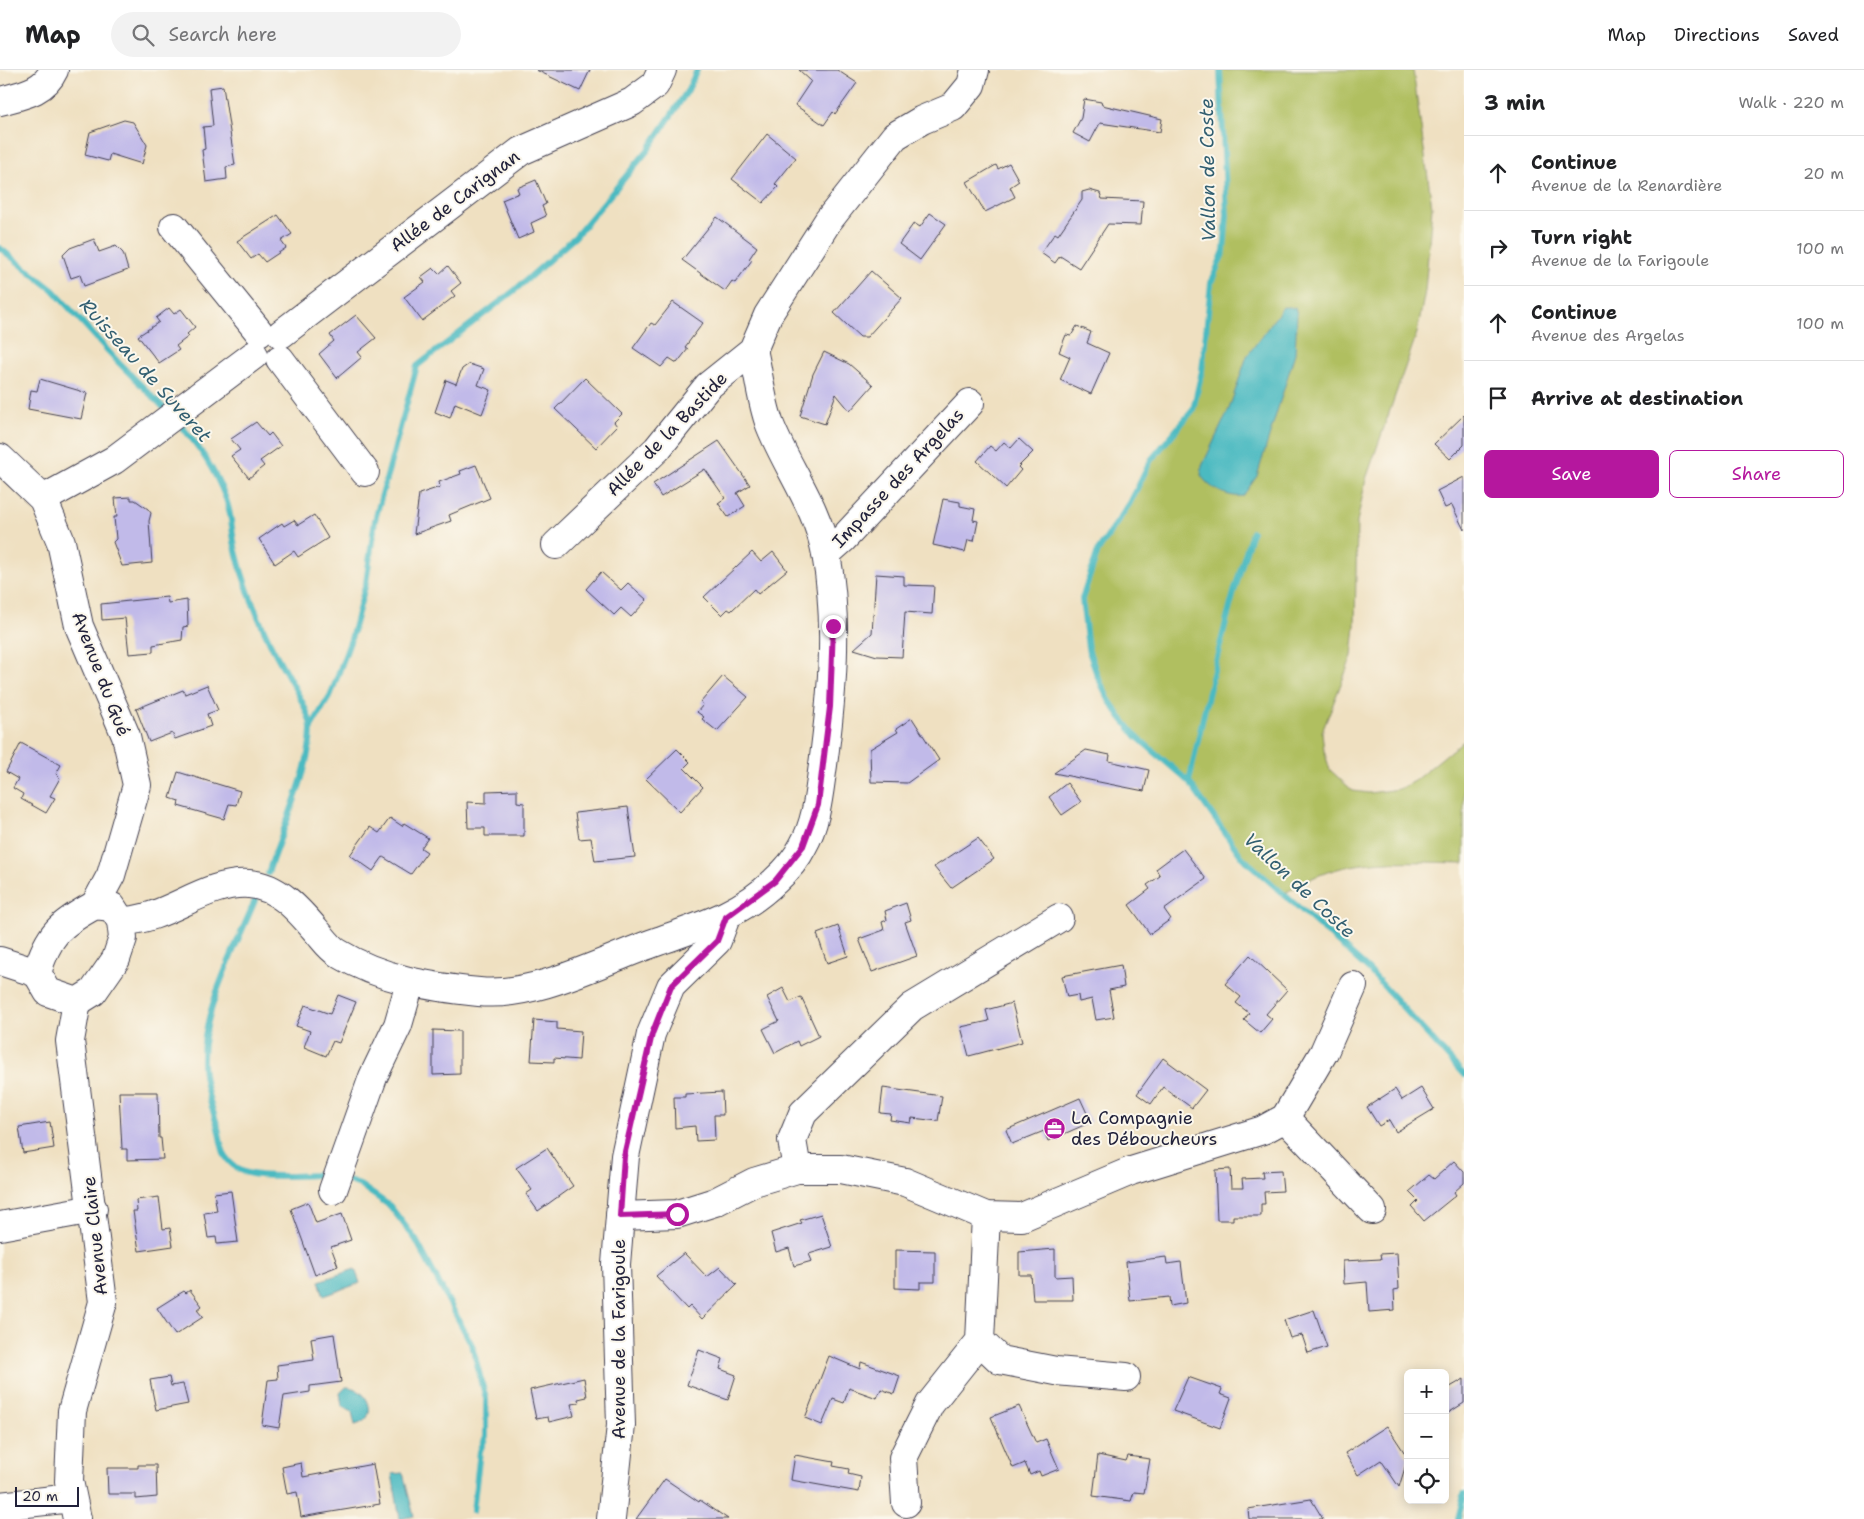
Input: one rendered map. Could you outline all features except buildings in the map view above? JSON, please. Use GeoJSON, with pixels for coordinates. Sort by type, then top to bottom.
{"type":"FeatureCollection","features":[{"type":"Feature","properties":{"kind":"street"},"geometry":{"type":"LineString","coordinates":[[0,101],[34,92],[50,80],[54,70]]}},
{"type":"Feature","properties":{"kind":"street","name":"Allée de Carignan"},"geometry":{"type":"LineString","coordinates":[[43,499],[74,484],[120,455],[268,345],[521,151],[632,102],[655,85],[662,70]]}},
{"type":"Feature","properties":{"kind":"street","name":"Allée de la Bastide"},"geometry":{"type":"LineString","coordinates":[[556,545],[657,449],[708,386],[753,350],[768,315],[828,221],[895,136],[922,120],[953,107],[971,85],[975,70]]}},
{"type":"Feature","properties":{"kind":"street"},"geometry":{"type":"LineString","coordinates":[[174,227],[268,345],[365,472]]}},
{"type":"Feature","properties":{"kind":"street"},"geometry":{"type":"LineString","coordinates":[[122,921],[132,921],[150,916],[217,886],[251,884],[277,891],[304,917],[334,951],[372,971],[410,982],[483,993],[538,987],[726,917],[775,881],[803,846],[818,805],[830,707],[833,626],[826,554],[817,523],[770,422],[753,350]]}},
{"type":"Feature","properties":{"kind":"street","name":"Impasse des Argelas"},"geometry":{"type":"LineString","coordinates":[[826,554],[843,539],[970,403]]}},
{"type":"Feature","properties":{"kind":"street","name":"Avenue du Gué"},"geometry":{"type":"LineString","coordinates":[[0,458],[43,499],[61,542],[79,626],[126,736],[137,785],[111,875],[95,905]]}},
{"type":"Feature","properties":{"kind":"street"},"geometry":{"type":"LineString","coordinates":[[0,961],[37,973],[48,992],[77,1002],[92,992],[116,959],[123,938],[122,921],[112,907],[95,905],[67,920],[44,948],[37,973]]}},
{"type":"Feature","properties":{"kind":"street","name":"Avenue de la Farigoule"},"geometry":{"type":"LineString","coordinates":[[611,1519],[621,1426],[616,1264],[624,1156],[652,1034],[671,986],[717,941],[726,917]]}},
{"type":"Feature","properties":{"kind":"street"},"geometry":{"type":"LineString","coordinates":[[797,1169],[792,1140],[803,1113],[905,1013],[1059,918]]}},
{"type":"Feature","properties":{"kind":"street"},"geometry":{"type":"LineString","coordinates":[[333,1190],[373,1077],[398,1025],[410,982]]}},
{"type":"Feature","properties":{"kind":"street"},"geometry":{"type":"LineString","coordinates":[[620,1216],[677,1214],[715,1202],[754,1182],[797,1169],[841,1169],[905,1182],[986,1216],[1022,1217],[1131,1171],[1263,1130],[1285,1118],[1324,1052],[1352,986]]}},
{"type":"Feature","properties":{"kind":"street","name":"Avenue Claire"},"geometry":{"type":"LineString","coordinates":[[0,1506],[75,1508],[69,1482],[72,1411],[103,1302],[70,1041],[77,1002]]}},
{"type":"Feature","properties":{"kind":"street"},"geometry":{"type":"LineString","coordinates":[[1285,1118],[1372,1210]]}},
{"type":"Feature","properties":{"kind":"street"},"geometry":{"type":"LineString","coordinates":[[0,1226],[92,1209]]}},
{"type":"Feature","properties":{"kind":"street"},"geometry":{"type":"LineString","coordinates":[[906,1503],[903,1458],[930,1404],[980,1341],[986,1216]]}},
{"type":"Feature","properties":{"kind":"street"},"geometry":{"type":"LineString","coordinates":[[980,1341],[1000,1360],[1056,1370],[1126,1376]]}},
{"type":"Feature","properties":{"kind":"green space"},"geometry":{"type":"Polygon","coordinates":[[[1219,70],[1413,70],[1432,207],[1425,291],[1417,333],[1366,479],[1357,522],[1355,626],[1352,656],[1322,732],[1324,751],[1330,770],[1353,791],[1369,793],[1399,789],[1414,781],[1464,740],[1464,863],[1393,862],[1349,866],[1327,872],[1306,881],[1284,894],[1242,857],[1189,782],[1136,736],[1120,716],[1109,700],[1097,675],[1088,648],[1082,599],[1098,551],[1130,503],[1151,460],[1193,410],[1202,371],[1211,283],[1224,251],[1227,215],[1226,165],[1219,70]]]}},
{"type":"Feature","properties":{"kind":"water"},"geometry":{"type":"Polygon","coordinates":[[[1283,307],[1295,308],[1297,314],[1295,353],[1257,476],[1243,496],[1225,494],[1213,488],[1204,480],[1201,475],[1202,466],[1229,409],[1247,356],[1283,307]]]}},
{"type":"Feature","properties":{"kind":"water"},"geometry":{"type":"Polygon","coordinates":[[[355,1269],[360,1283],[324,1296],[319,1281],[355,1269]]]}},
{"type":"Feature","properties":{"kind":"water"},"geometry":{"type":"Polygon","coordinates":[[[346,1387],[354,1388],[360,1392],[368,1404],[368,1417],[363,1422],[355,1425],[352,1412],[342,1406],[340,1393],[346,1387]]]}},
{"type":"Feature","properties":{"kind":"water"},"geometry":{"type":"Polygon","coordinates":[[[403,1473],[414,1516],[400,1519],[392,1474],[403,1473]]]}},
{"type":"Feature","properties":{"kind":"waterway"},"geometry":{"type":"LineString","coordinates":[[311,727],[331,694],[351,639],[366,583],[375,520],[417,366],[515,290],[575,237],[648,150],[688,90],[697,70]]}},
{"type":"Feature","properties":{"kind":"waterway","name":"Vallon de Coste"},"geometry":{"type":"LineString","coordinates":[[1220,70],[1227,215],[1224,251],[1211,283],[1202,371],[1193,410],[1151,460],[1130,503],[1098,551],[1082,599],[1088,648],[1097,675],[1109,700],[1120,716],[1136,736],[1189,782],[1242,857],[1369,970],[1464,1075]]}},
{"type":"Feature","properties":{"kind":"waterway","name":"Ruisseau de Suveret"},"geometry":{"type":"LineString","coordinates":[[0,248],[53,290],[119,363],[167,411]]}},
{"type":"Feature","properties":{"kind":"waterway","name":"Ruisseau de Suveret"},"geometry":{"type":"LineString","coordinates":[[176,420],[205,457],[222,488],[230,512],[239,563],[251,598],[270,643],[310,720],[310,745],[301,782],[268,873]]}},
{"type":"Feature","properties":{"kind":"waterway"},"geometry":{"type":"LineString","coordinates":[[1189,782],[1218,656],[1252,532]]}},
{"type":"Feature","properties":{"kind":"waterway","name":"Ruisseau de Suveret"},"geometry":{"type":"LineString","coordinates":[[256,898],[221,980],[208,1023],[203,1064],[206,1087],[223,1151],[229,1162],[242,1171],[258,1175],[322,1175]]}},
{"type":"Feature","properties":{"kind":"waterway","name":"Ruisseau de Suveret"},"geometry":{"type":"LineString","coordinates":[[349,1181],[360,1185],[390,1206],[416,1240],[472,1345],[486,1399],[486,1436],[480,1451],[473,1511]]}},
{"type":"Feature","properties":{"kind":"waterway","name":"Vallon de Coste"},"geometry":{"type":"LineString","coordinates":[[1458,1519],[1464,1494]]}},
{"type":"Feature","properties":{"kind":"place","name":"La Compagnie des Déboucheurs"},"geometry":{"type":"Point","coordinates":[1055,1128]}},
{"type":"Feature","properties":{"kind":"route"},"geometry":{"type":"LineString","coordinates":[[677,1214],[620,1216],[624,1156],[652,1034],[671,986],[717,941],[726,917],[775,881],[803,846],[818,805],[830,707],[833,626]]}}]}
